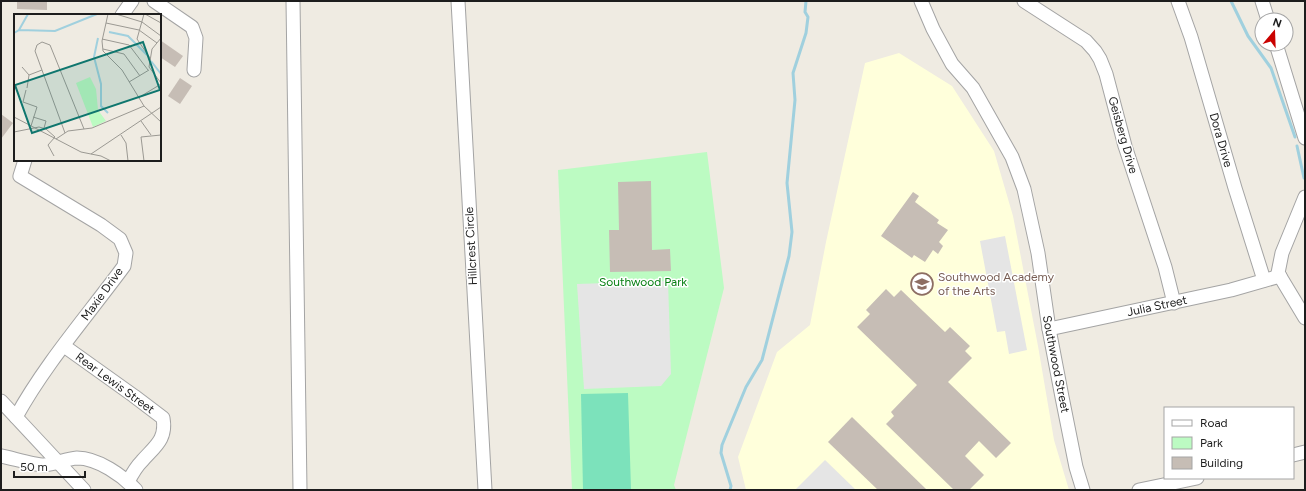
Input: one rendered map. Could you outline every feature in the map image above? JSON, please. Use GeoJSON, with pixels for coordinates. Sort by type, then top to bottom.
{"type":"FeatureCollection","features":[{"type":"Feature","properties":{"kind":"street"},"geometry":{"type":"LineString","coordinates":[[154,1],[192,27],[196,38],[194,70]]}},
{"type":"Feature","properties":{"kind":"street"},"geometry":{"type":"LineString","coordinates":[[293,1],[300,490]]}},
{"type":"Feature","properties":{"kind":"street","name":"Hillcrest Circle"},"geometry":{"type":"LineString","coordinates":[[458,1],[485,490]]}},
{"type":"Feature","properties":{"kind":"street","name":"Southwood Street"},"geometry":{"type":"LineString","coordinates":[[921,1],[933,29],[952,64],[973,88],[1012,158],[1024,189],[1038,253],[1049,329],[1076,467],[1083,490]]}},
{"type":"Feature","properties":{"kind":"street","name":"Geisberg Drive"},"geometry":{"type":"LineString","coordinates":[[1024,1],[1086,41],[1095,51],[1100,60],[1106,74],[1125,146],[1165,267],[1174,303]]}},
{"type":"Feature","properties":{"kind":"street","name":"Dora Drive"},"geometry":{"type":"LineString","coordinates":[[1178,1],[1191,37],[1235,188],[1264,280]]}},
{"type":"Feature","properties":{"kind":"street"},"geometry":{"type":"LineString","coordinates":[[1262,1],[1265,12]]}},
{"type":"Feature","properties":{"kind":"street"},"geometry":{"type":"LineString","coordinates":[[1278,52],[1305,138]]}},
{"type":"Feature","properties":{"kind":"street","name":"Maxie Drive"},"geometry":{"type":"LineString","coordinates":[[16,417],[27,398],[64,346],[124,266],[126,252],[120,239],[101,225],[20,176],[25,161]]}},
{"type":"Feature","properties":{"kind":"street"},"geometry":{"type":"LineString","coordinates":[[1305,197],[1282,253],[1278,273],[1305,318]]}},
{"type":"Feature","properties":{"kind":"street","name":"Julia Street"},"geometry":{"type":"LineString","coordinates":[[1049,329],[1174,303],[1230,290],[1280,276]]}},
{"type":"Feature","properties":{"kind":"street","name":"Rear Lewis Street"},"geometry":{"type":"LineString","coordinates":[[64,346],[141,400],[163,418],[163,433],[158,445],[132,472],[132,486]]}},
{"type":"Feature","properties":{"kind":"street"},"geometry":{"type":"LineString","coordinates":[[1,401],[84,490]]}},
{"type":"Feature","properties":{"kind":"street"},"geometry":{"type":"LineString","coordinates":[[1294,455],[1305,452]]}},
{"type":"Feature","properties":{"kind":"street","name":"Rear Lewis Street"},"geometry":{"type":"LineString","coordinates":[[1,456],[42,465],[76,458],[93,461],[107,468],[132,486]]}},
{"type":"Feature","properties":{"kind":"street"},"geometry":{"type":"LineString","coordinates":[[1139,490],[1193,479]]}},
{"type":"Feature","properties":{"kind":"shaded area","name":"Southwood Academy of the Arts"},"geometry":{"type":"Polygon","coordinates":[[[899,53],[952,86],[994,151],[1013,216],[1054,440],[1069,490],[746,490],[738,457],[777,352],[810,325],[826,242],[865,63],[899,53]]]}},
{"type":"Feature","properties":{"kind":"shaded area"},"geometry":{"type":"Polygon","coordinates":[[[1005,236],[1027,350],[1009,354],[1005,331],[997,332],[980,241],[1005,236]]]}},
{"type":"Feature","properties":{"kind":"shaded area"},"geometry":{"type":"Polygon","coordinates":[[[668,281],[671,374],[661,386],[584,389],[577,284],[668,281]]]}},
{"type":"Feature","properties":{"kind":"shaded area"},"geometry":{"type":"Polygon","coordinates":[[[825,460],[856,490],[795,490],[825,460]]]}},
{"type":"Feature","properties":{"kind":"green space","name":"Southwood Park"},"geometry":{"type":"Polygon","coordinates":[[[707,152],[724,288],[674,485],[676,490],[572,490],[558,170],[707,152]]]}},
{"type":"Feature","properties":{"kind":"green space"},"geometry":{"type":"Polygon","coordinates":[[[628,393],[631,490],[583,490],[581,394],[628,393]]]}},
{"type":"Feature","properties":{"kind":"building"},"geometry":{"type":"Polygon","coordinates":[[[17,1],[47,1],[47,10],[17,9],[17,1]]]}},
{"type":"Feature","properties":{"kind":"building"},"geometry":{"type":"Polygon","coordinates":[[[161,41],[183,56],[175,67],[161,58],[161,41]]]}},
{"type":"Feature","properties":{"kind":"building"},"geometry":{"type":"Polygon","coordinates":[[[180,78],[192,86],[180,104],[168,96],[180,78]]]}},
{"type":"Feature","properties":{"kind":"building"},"geometry":{"type":"Polygon","coordinates":[[[1,114],[13,123],[1,139],[1,114]]]}},
{"type":"Feature","properties":{"kind":"building"},"geometry":{"type":"Polygon","coordinates":[[[651,181],[652,250],[670,249],[671,271],[610,272],[609,230],[619,230],[618,182],[651,181]]]}},
{"type":"Feature","properties":{"kind":"building"},"geometry":{"type":"Polygon","coordinates":[[[913,192],[919,196],[915,202],[939,220],[937,223],[948,230],[939,242],[943,246],[938,254],[933,250],[925,262],[914,255],[912,258],[881,236],[913,192]]]}},
{"type":"Feature","properties":{"kind":"building"},"geometry":{"type":"Polygon","coordinates":[[[886,289],[894,297],[901,290],[945,332],[950,327],[970,346],[965,351],[972,358],[948,382],[1011,443],[996,458],[979,441],[965,456],[984,475],[969,490],[954,490],[886,424],[894,416],[891,412],[917,385],[857,327],[870,314],[866,310],[886,289]]]}},
{"type":"Feature","properties":{"kind":"building"},"geometry":{"type":"Polygon","coordinates":[[[852,417],[927,490],[878,490],[828,442],[852,417]]]}},
{"type":"Feature","properties":{"kind":"waterway"},"geometry":{"type":"LineString","coordinates":[[730,490],[731,486],[721,453],[722,445],[746,387],[762,360],[789,256],[792,232],[787,183],[795,100],[793,73],[806,33],[808,17],[805,12],[806,1]]}},
{"type":"Feature","properties":{"kind":"waterway"},"geometry":{"type":"LineString","coordinates":[[1231,1],[1248,36],[1271,68],[1295,137]]}},
{"type":"Feature","properties":{"kind":"waterway"},"geometry":{"type":"LineString","coordinates":[[1297,146],[1304,178]]}},
{"type":"Feature","properties":{"kind":"place","name":"Southwood Academy of the Arts"},"geometry":{"type":"Point","coordinates":[922,284]}}]}
